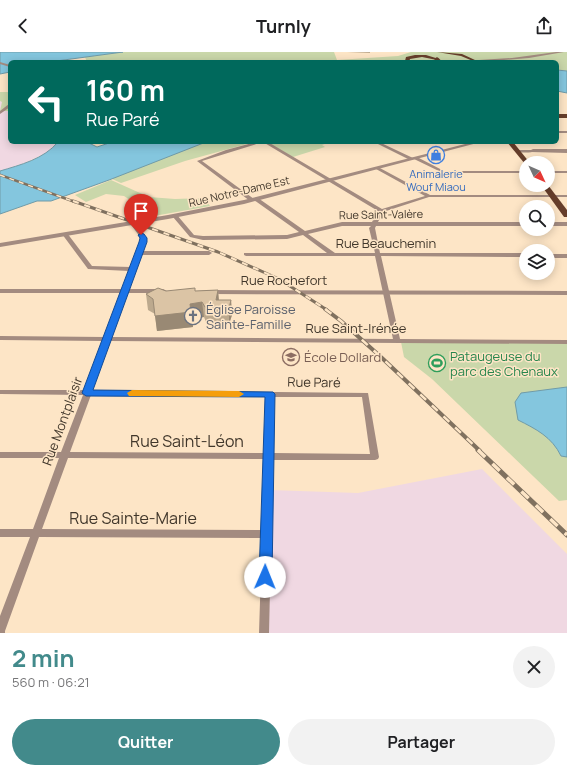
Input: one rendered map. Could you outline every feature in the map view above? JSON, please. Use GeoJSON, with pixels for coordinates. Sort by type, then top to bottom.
{"type":"FeatureCollection","features":[{"type":"Feature","properties":{"kind":"main road"},"geometry":{"type":"LineString","coordinates":[[402,60],[404,56],[421,52]]}},
{"type":"Feature","properties":{"kind":"main road"},"geometry":{"type":"LineString","coordinates":[[429,52],[437,60]]}},
{"type":"Feature","properties":{"kind":"main road"},"geometry":{"type":"LineString","coordinates":[[439,52],[462,55],[471,60]]}},
{"type":"Feature","properties":{"kind":"main road"},"geometry":{"type":"LineString","coordinates":[[439,60],[441,56],[452,55],[471,60]]}},
{"type":"Feature","properties":{"kind":"main road"},"geometry":{"type":"LineString","coordinates":[[407,60],[408,57],[415,56],[427,56],[436,60]]}},
{"type":"Feature","properties":{"kind":"main road"},"geometry":{"type":"LineString","coordinates":[[512,144],[522,156]]}},
{"type":"Feature","properties":{"kind":"main road"},"geometry":{"type":"LineString","coordinates":[[550,192],[567,215]]}},
{"type":"Feature","properties":{"kind":"street"},"geometry":{"type":"LineString","coordinates":[[471,60],[530,58],[562,52]]}},
{"type":"Feature","properties":{"kind":"street"},"geometry":{"type":"LineString","coordinates":[[253,144],[228,150],[199,161],[333,254]]}},
{"type":"Feature","properties":{"kind":"street"},"geometry":{"type":"LineString","coordinates":[[268,144],[381,210]]}},
{"type":"Feature","properties":{"kind":"street"},"geometry":{"type":"LineString","coordinates":[[380,144],[445,172],[519,172]]}},
{"type":"Feature","properties":{"kind":"street","name":"Rue Notre-Dame Est"},"geometry":{"type":"LineString","coordinates":[[0,245],[175,216],[254,199],[471,144]]}},
{"type":"Feature","properties":{"kind":"street"},"geometry":{"type":"LineString","coordinates":[[518,151],[567,151]]}},
{"type":"Feature","properties":{"kind":"street"},"geometry":{"type":"LineString","coordinates":[[378,168],[429,196]]}},
{"type":"Feature","properties":{"kind":"street"},"geometry":{"type":"LineString","coordinates":[[555,172],[567,172]]}},
{"type":"Feature","properties":{"kind":"street"},"geometry":{"type":"LineString","coordinates":[[397,340],[372,228],[381,210],[429,196],[567,196]]}},
{"type":"Feature","properties":{"kind":"street","name":"Rue Saint-Valère"},"geometry":{"type":"LineString","coordinates":[[175,216],[191,234],[198,238],[282,237],[338,224],[519,224]]}},
{"type":"Feature","properties":{"kind":"street","name":"Rue Montplaisir"},"geometry":{"type":"LineString","coordinates":[[0,631],[65,456],[86,393],[139,253],[143,238],[133,223]]}},
{"type":"Feature","properties":{"kind":"street"},"geometry":{"type":"LineString","coordinates":[[555,224],[567,224]]}},
{"type":"Feature","properties":{"kind":"street"},"geometry":{"type":"LineString","coordinates":[[65,234],[90,268],[133,269]]}},
{"type":"Feature","properties":{"kind":"street"},"geometry":{"type":"LineString","coordinates":[[139,253],[209,254]]}},
{"type":"Feature","properties":{"kind":"street","name":"Rue Beauchemin"},"geometry":{"type":"LineString","coordinates":[[246,254],[519,255]]}},
{"type":"Feature","properties":{"kind":"street"},"geometry":{"type":"LineString","coordinates":[[555,256],[567,256]]}},
{"type":"Feature","properties":{"kind":"street"},"geometry":{"type":"LineString","coordinates":[[0,291],[167,291]]}},
{"type":"Feature","properties":{"kind":"street","name":"Rue Rochefort"},"geometry":{"type":"LineString","coordinates":[[199,292],[567,293]]}},
{"type":"Feature","properties":{"kind":"street","name":"Rue Saint-Irénée"},"geometry":{"type":"LineString","coordinates":[[0,338],[567,342]]}},
{"type":"Feature","properties":{"kind":"street","name":"Rue Paré"},"geometry":{"type":"LineString","coordinates":[[0,392],[365,395],[374,457]]}},
{"type":"Feature","properties":{"kind":"street"},"geometry":{"type":"LineString","coordinates":[[264,633],[270,394]]}},
{"type":"Feature","properties":{"kind":"street","name":"Rue Saint-Léon"},"geometry":{"type":"LineString","coordinates":[[0,455],[374,457]]}},
{"type":"Feature","properties":{"kind":"street","name":"Rue Sainte-Marie"},"geometry":{"type":"LineString","coordinates":[[0,533],[266,534]]}},
{"type":"Feature","properties":{"kind":"shaded area"},"geometry":{"type":"Polygon","coordinates":[[[0,92],[8,92],[8,144],[56,144],[46,153],[25,163],[0,171],[0,92]]]}},
{"type":"Feature","properties":{"kind":"shaded area"},"geometry":{"type":"Polygon","coordinates":[[[482,469],[567,554],[567,633],[266,633],[273,534],[270,490],[358,493],[482,469]]]}},
{"type":"Feature","properties":{"kind":"green space"},"geometry":{"type":"Polygon","coordinates":[[[123,52],[334,52],[337,60],[86,60],[85,57],[123,52]]]}},
{"type":"Feature","properties":{"kind":"green space"},"geometry":{"type":"Polygon","coordinates":[[[411,52],[567,52],[567,71],[559,70],[559,60],[337,60],[398,56],[411,52]]]}},
{"type":"Feature","properties":{"kind":"green space"},"geometry":{"type":"Polygon","coordinates":[[[0,92],[8,92],[8,111],[0,111],[2,102],[0,101],[0,92]]]}},
{"type":"Feature","properties":{"kind":"green space"},"geometry":{"type":"Polygon","coordinates":[[[199,144],[247,144],[185,161],[121,183],[110,178],[199,144]]]}},
{"type":"Feature","properties":{"kind":"green space"},"geometry":{"type":"Polygon","coordinates":[[[270,144],[324,144],[322,145],[325,147],[293,157],[270,144]]]}},
{"type":"Feature","properties":{"kind":"green space"},"geometry":{"type":"Polygon","coordinates":[[[111,180],[149,197],[175,199],[204,198],[210,206],[154,216],[124,196],[106,194],[86,202],[75,195],[111,180]]]}},
{"type":"Feature","properties":{"kind":"green space"},"geometry":{"type":"Polygon","coordinates":[[[401,342],[567,343],[567,500],[559,501],[432,379],[404,357],[401,342]]]}},
{"type":"Feature","properties":{"kind":"water"},"geometry":{"type":"Polygon","coordinates":[[[0,52],[123,52],[64,60],[8,60],[8,72],[0,74],[0,52]]]}},
{"type":"Feature","properties":{"kind":"water"},"geometry":{"type":"Polygon","coordinates":[[[559,70],[567,71],[567,93],[559,91],[559,70]]]}},
{"type":"Feature","properties":{"kind":"water"},"geometry":{"type":"Polygon","coordinates":[[[56,144],[91,144],[97,147],[106,144],[201,144],[51,201],[37,201],[0,214],[0,171],[39,157],[56,144]]]}},
{"type":"Feature","properties":{"kind":"water"},"geometry":{"type":"Polygon","coordinates":[[[567,387],[567,457],[561,456],[553,444],[543,434],[518,420],[515,402],[521,393],[567,387]]]}},
{"type":"Feature","properties":{"kind":"building"},"geometry":{"type":"Polygon","coordinates":[[[158,288],[166,291],[195,288],[195,291],[218,290],[216,300],[231,300],[229,308],[205,307],[202,302],[190,304],[191,312],[155,316],[153,299],[146,294],[158,288]]]}},
{"type":"Feature","properties":{"kind":"railway"},"geometry":{"type":"LineString","coordinates":[[0,175],[75,202]]}},
{"type":"Feature","properties":{"kind":"railway"},"geometry":{"type":"LineString","coordinates":[[73,201],[218,252],[279,279],[327,310]]}},
{"type":"Feature","properties":{"kind":"railway"},"geometry":{"type":"LineString","coordinates":[[325,309],[341,321],[382,358],[480,451]]}},
{"type":"Feature","properties":{"kind":"railway"},"geometry":{"type":"LineString","coordinates":[[478,450],[567,535]]}},
{"type":"Feature","properties":{"kind":"slow traffic"},"geometry":{"type":"LineString","coordinates":[[132,393],[239,394]]}},
{"type":"Feature","properties":{"kind":"place","name":"Animalerie Wouf Miaou"},"geometry":{"type":"Point","coordinates":[436,155]}},
{"type":"Feature","properties":{"kind":"place","name":"Église Paroisse Sainte-Famille"},"geometry":{"type":"Point","coordinates":[193,316]}},
{"type":"Feature","properties":{"kind":"place","name":"École Dollard"},"geometry":{"type":"Point","coordinates":[291,357]}},
{"type":"Feature","properties":{"kind":"place","name":"Pataugeuse du parc des Chenaux"},"geometry":{"type":"Point","coordinates":[437,363]}},
{"type":"Feature","properties":{"kind":"route"},"geometry":{"type":"LineString","coordinates":[[141,235],[143,242],[86,393],[270,394],[265,577]]}}]}
